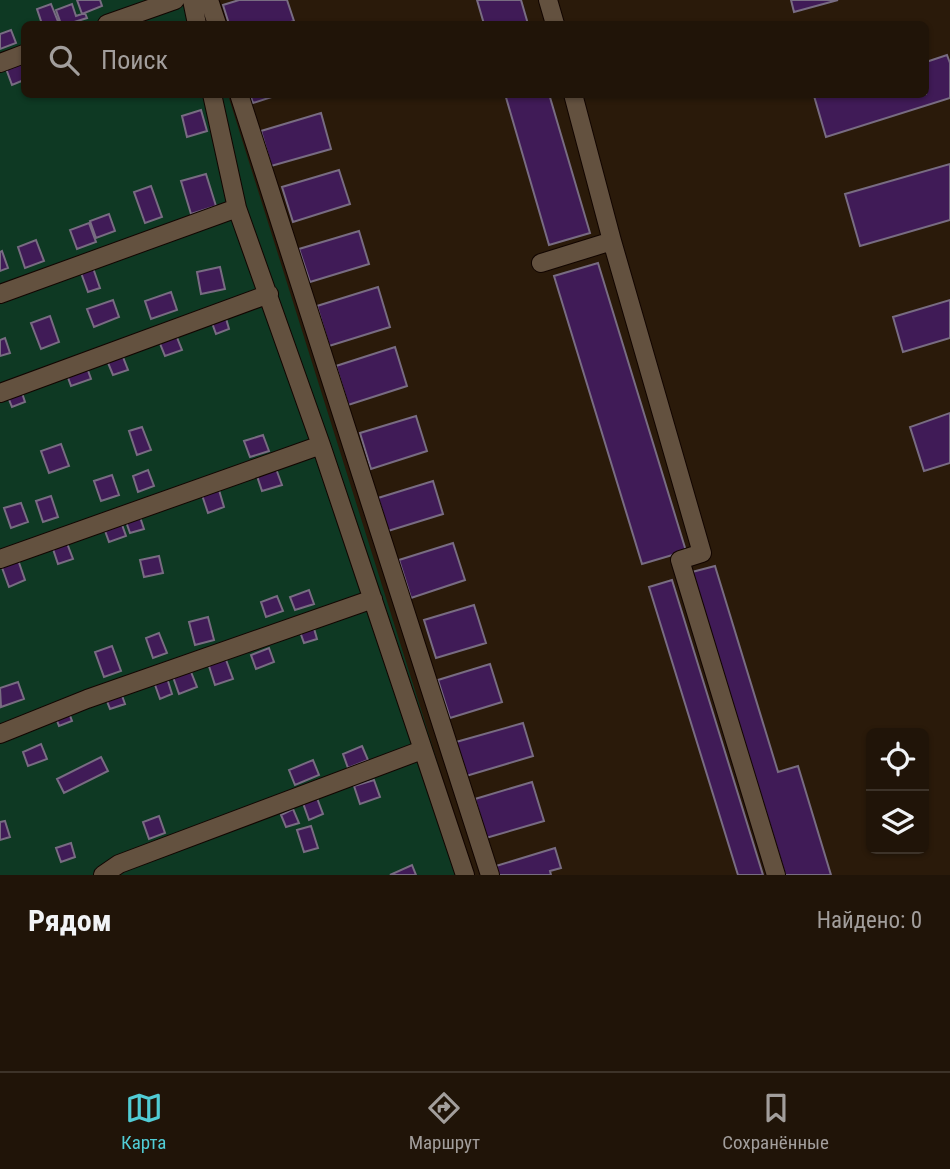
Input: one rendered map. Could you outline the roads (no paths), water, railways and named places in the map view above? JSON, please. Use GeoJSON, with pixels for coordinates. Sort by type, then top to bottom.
{"type":"FeatureCollection","features":[{"type":"Feature","properties":{"kind":"lane"},"geometry":{"type":"LineString","coordinates":[[116,21],[176,0]]}},
{"type":"Feature","properties":{"kind":"lane"},"geometry":{"type":"LineString","coordinates":[[192,0],[196,21]]}},
{"type":"Feature","properties":{"kind":"lane"},"geometry":{"type":"LineString","coordinates":[[209,0],[216,21]]}},
{"type":"Feature","properties":{"kind":"lane"},"geometry":{"type":"LineString","coordinates":[[548,0],[554,21]]}},
{"type":"Feature","properties":{"kind":"lane"},"geometry":{"type":"LineString","coordinates":[[0,63],[21,55]]}},
{"type":"Feature","properties":{"kind":"lane"},"geometry":{"type":"LineString","coordinates":[[213,98],[237,208],[321,445],[465,875]]}},
{"type":"Feature","properties":{"kind":"lane"},"geometry":{"type":"LineString","coordinates":[[240,98],[490,875]]}},
{"type":"Feature","properties":{"kind":"lane"},"geometry":{"type":"LineString","coordinates":[[574,98],[612,241],[702,553],[680,560],[776,875]]}},
{"type":"Feature","properties":{"kind":"lane"},"geometry":{"type":"LineString","coordinates":[[0,294],[237,208]]}},
{"type":"Feature","properties":{"kind":"lane"},"geometry":{"type":"LineString","coordinates":[[541,263],[612,241]]}},
{"type":"Feature","properties":{"kind":"lane"},"geometry":{"type":"LineString","coordinates":[[0,393],[269,294]]}},
{"type":"Feature","properties":{"kind":"lane"},"geometry":{"type":"LineString","coordinates":[[0,559],[321,445]]}},
{"type":"Feature","properties":{"kind":"lane"},"geometry":{"type":"LineString","coordinates":[[0,734],[88,699],[373,599]]}},
{"type":"Feature","properties":{"kind":"lane"},"geometry":{"type":"LineString","coordinates":[[103,875],[119,864],[422,750]]}}]}
